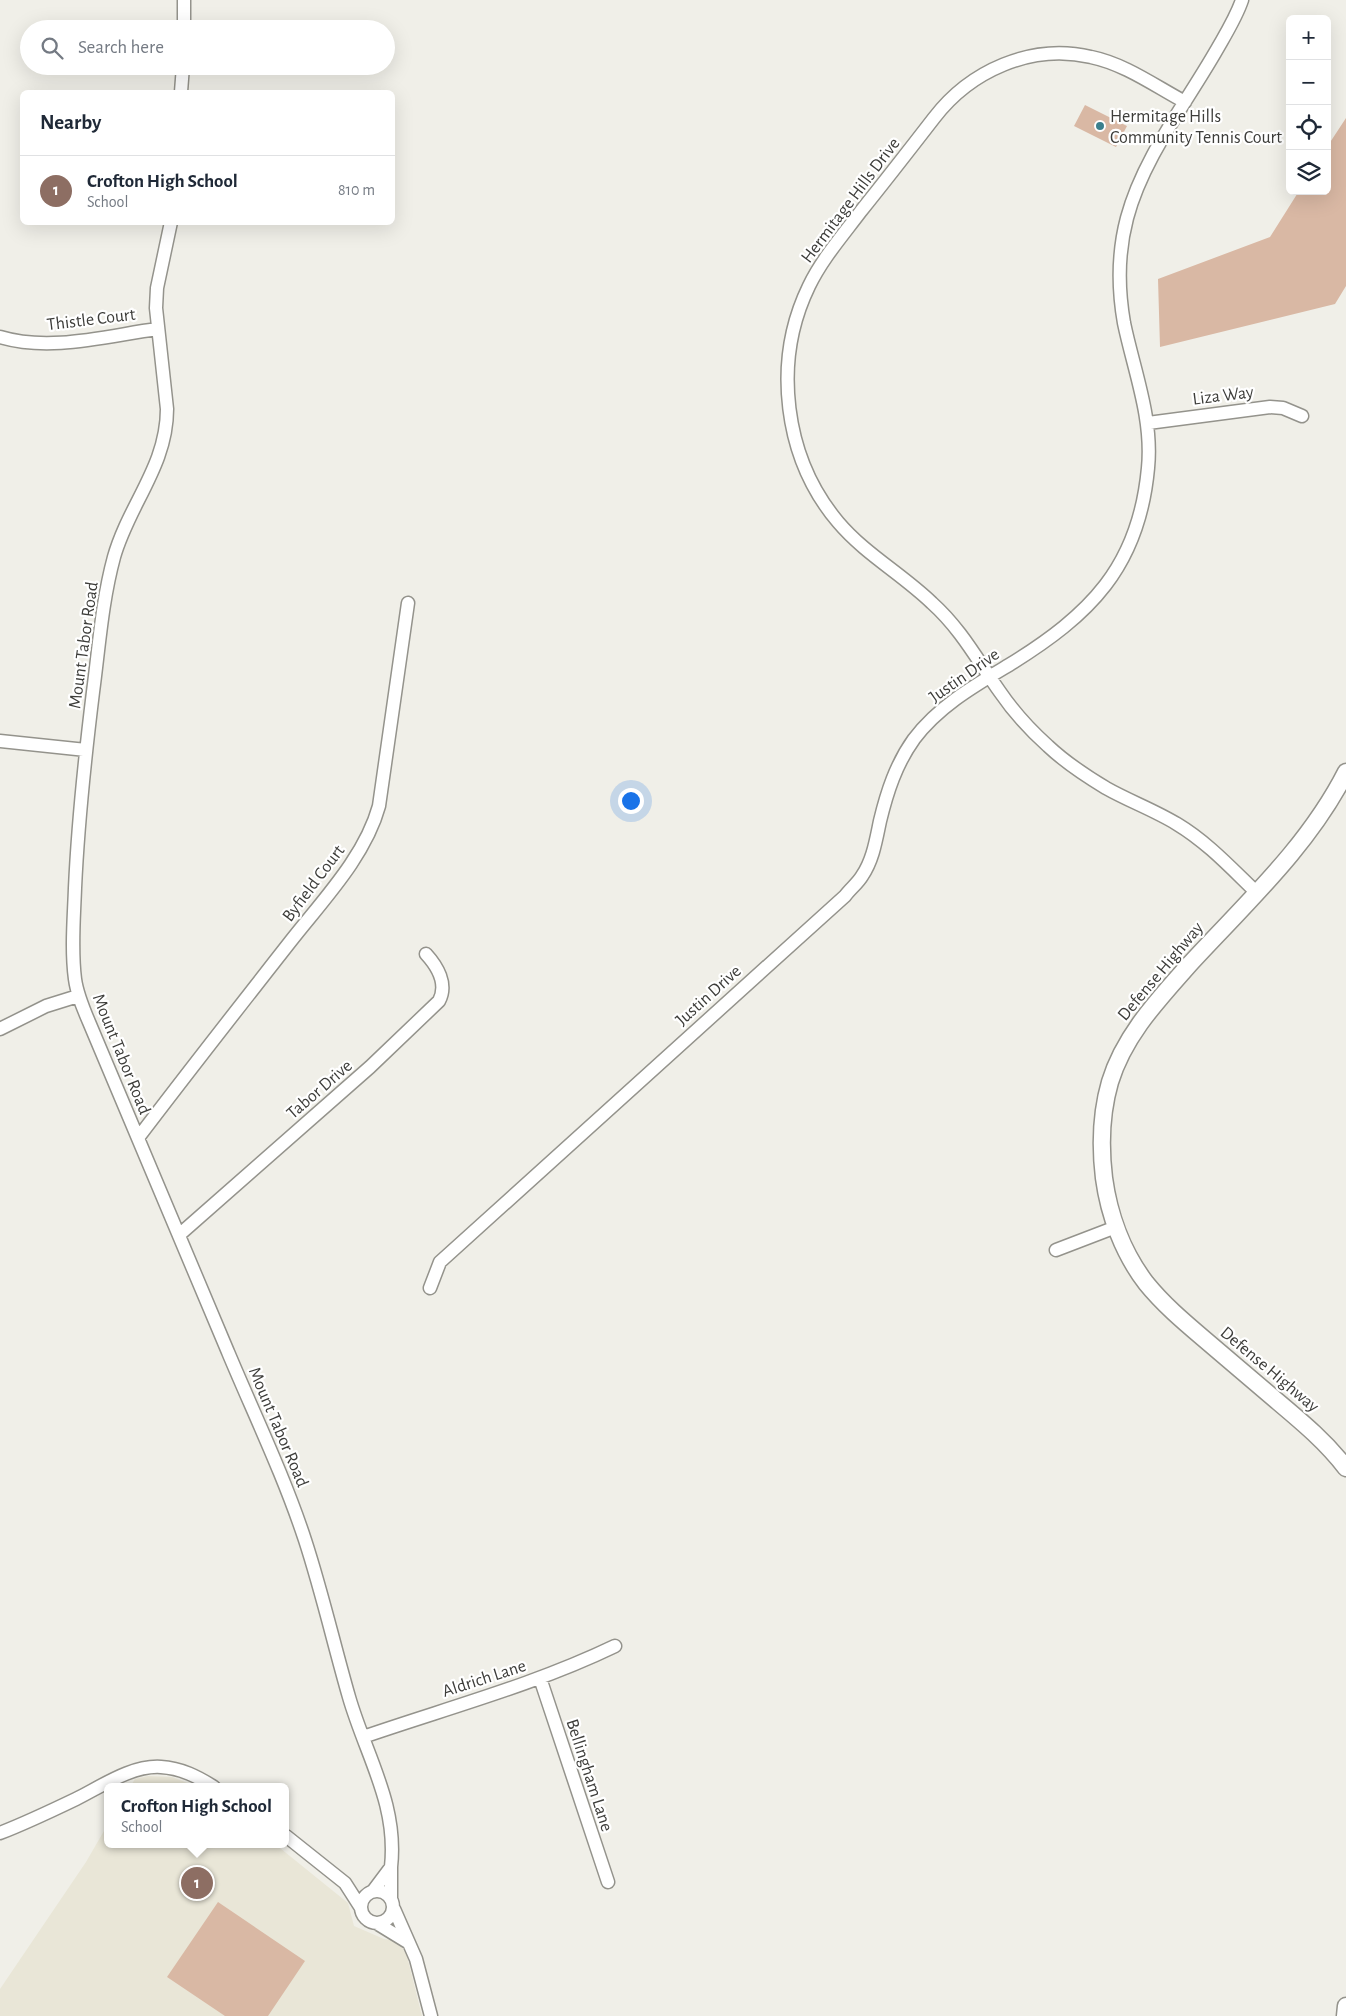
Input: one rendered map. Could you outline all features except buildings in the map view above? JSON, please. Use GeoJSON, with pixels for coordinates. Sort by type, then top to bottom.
{"type":"FeatureCollection","features":[{"type":"Feature","properties":{"kind":"main road","name":"Defense Highway"},"geometry":{"type":"LineString","coordinates":[[1346,772],[1337,790],[1312,828],[1160,998],[1135,1030],[1110,1081],[1105,1103],[1102,1146],[1106,1186],[1116,1227],[1134,1266],[1157,1296],[1192,1329],[1308,1427],[1346,1468]]}},
{"type":"Feature","properties":{"kind":"main road"},"geometry":{"type":"LineString","coordinates":[[1345,2016],[1346,2006]]}},
{"type":"Feature","properties":{"kind":"street"},"geometry":{"type":"LineString","coordinates":[[184,0],[184,20]]}},
{"type":"Feature","properties":{"kind":"street","name":"Justin Drive"},"geometry":{"type":"LineString","coordinates":[[430,1288],[440,1262],[844,896],[861,878],[874,852],[890,787],[905,753],[916,737],[941,711],[969,689],[1052,638],[1098,596],[1108,582],[1129,546],[1139,518],[1148,466],[1148,423],[1124,322],[1120,296],[1122,244],[1126,221],[1141,179],[1228,30],[1242,0]]}},
{"type":"Feature","properties":{"kind":"street","name":"Hermitage Hills Drive"},"geometry":{"type":"LineString","coordinates":[[1185,102],[1124,68],[1090,56],[1068,54],[1033,56],[1001,65],[962,89],[934,118],[830,253],[809,286],[799,310],[789,357],[789,407],[796,442],[811,480],[836,519],[864,550],[908,582],[940,610],[960,632],[1000,692],[1033,732],[1065,760],[1107,788],[1175,823],[1198,838],[1256,892]]}},
{"type":"Feature","properties":{"kind":"street"},"geometry":{"type":"LineString","coordinates":[[181,90],[182,75]]}},
{"type":"Feature","properties":{"kind":"street","name":"Mount Tabor Road"},"geometry":{"type":"LineString","coordinates":[[170,225],[157,288],[157,329],[167,409],[167,426],[158,461],[133,511],[114,557],[105,605],[86,750],[77,844],[73,938],[75,979],[78,996],[302,1532],[350,1700],[382,1787],[390,1818],[392,1904]]}},
{"type":"Feature","properties":{"kind":"street","name":"Thistle Court"},"geometry":{"type":"LineString","coordinates":[[0,336],[14,341],[56,343],[157,329]]}},
{"type":"Feature","properties":{"kind":"street","name":"Liza Way"},"geometry":{"type":"LineString","coordinates":[[1148,423],[1270,407],[1283,408],[1302,416]]}},
{"type":"Feature","properties":{"kind":"street","name":"Byfield Court"},"geometry":{"type":"LineString","coordinates":[[138,1138],[366,841],[375,823],[380,806],[408,603]]}},
{"type":"Feature","properties":{"kind":"street"},"geometry":{"type":"LineString","coordinates":[[0,742],[86,750]]}},
{"type":"Feature","properties":{"kind":"street","name":"Tabor Drive"},"geometry":{"type":"LineString","coordinates":[[179,1235],[370,1068],[440,1001],[442,992],[440,977],[437,967],[426,954]]}},
{"type":"Feature","properties":{"kind":"street"},"geometry":{"type":"LineString","coordinates":[[0,1028],[46,1006],[78,996]]}},
{"type":"Feature","properties":{"kind":"street"},"geometry":{"type":"LineString","coordinates":[[1056,1250],[1116,1227]]}},
{"type":"Feature","properties":{"kind":"street","name":"Aldrich Lane"},"geometry":{"type":"LineString","coordinates":[[363,1737],[540,1678],[615,1646]]}},
{"type":"Feature","properties":{"kind":"street","name":"Bellingham Lane"},"geometry":{"type":"LineString","coordinates":[[540,1678],[608,1882]]}},
{"type":"Feature","properties":{"kind":"street"},"geometry":{"type":"LineString","coordinates":[[107,1783],[147,1768],[173,1768],[187,1772],[207,1783]]}},
{"type":"Feature","properties":{"kind":"street"},"geometry":{"type":"LineString","coordinates":[[0,1834],[104,1784]]}},
{"type":"Feature","properties":{"kind":"street"},"geometry":{"type":"LineString","coordinates":[[289,1838],[345,1883],[361,1908],[364,1918],[378,1924],[409,1943]]}},
{"type":"Feature","properties":{"kind":"street"},"geometry":{"type":"LineString","coordinates":[[361,1908],[364,1898],[372,1892],[391,1867]]}},
{"type":"Feature","properties":{"kind":"street"},"geometry":{"type":"LineString","coordinates":[[345,1883],[372,1892],[383,1892],[392,1904],[416,1959],[431,2016]]}},
{"type":"Feature","properties":{"kind":"street"},"geometry":{"type":"LineString","coordinates":[[378,1924],[389,1920],[392,1904]]}},
{"type":"Feature","properties":{"kind":"shaded area","name":"Hermitage Hills Community Tennis Court"},"geometry":{"type":"Polygon","coordinates":[[[1085,105],[1127,126],[1116,147],[1074,126],[1085,105]]]}},
{"type":"Feature","properties":{"kind":"shaded area"},"geometry":{"type":"Polygon","coordinates":[[[1346,118],[1346,286],[1335,304],[1160,347],[1158,279],[1270,237],[1296,195],[1331,195],[1331,141],[1346,118]]]}},
{"type":"Feature","properties":{"kind":"shaded area"},"geometry":{"type":"Polygon","coordinates":[[[148,1776],[172,1777],[188,1783],[132,1783],[135,1779],[148,1776]]]}},
{"type":"Feature","properties":{"kind":"shaded area"},"geometry":{"type":"Polygon","coordinates":[[[104,1831],[104,1848],[280,1848],[348,1903],[354,1926],[384,1939],[399,1941],[407,1956],[422,2016],[0,2016],[0,1989],[86,1862],[104,1831]]]}},
{"type":"Feature","properties":{"kind":"shaded area"},"geometry":{"type":"Polygon","coordinates":[[[218,1902],[305,1961],[268,2016],[225,2016],[167,1977],[218,1902]]]}},
{"type":"Feature","properties":{"kind":"place","name":"Hermitage Hills Community Tennis Court"},"geometry":{"type":"Point","coordinates":[1100,126]}},
{"type":"Feature","properties":{"kind":"place","name":"Crofton High School"},"geometry":{"type":"Point","coordinates":[197,1883]}}]}
